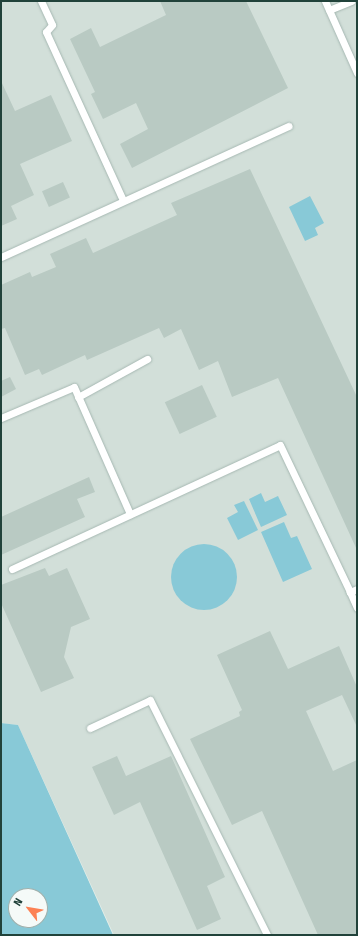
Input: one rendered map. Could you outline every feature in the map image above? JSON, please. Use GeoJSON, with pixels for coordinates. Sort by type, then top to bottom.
{"type":"FeatureCollection","features":[{"type":"Feature","properties":{"kind":"lane"},"geometry":{"type":"LineString","coordinates":[[41,1],[52,25],[46,32],[123,200]]}},
{"type":"Feature","properties":{"kind":"lane"},"geometry":{"type":"LineString","coordinates":[[325,1],[357,73]]}},
{"type":"Feature","properties":{"kind":"lane"},"geometry":{"type":"LineString","coordinates":[[330,10],[351,1]]}},
{"type":"Feature","properties":{"kind":"lane"},"geometry":{"type":"LineString","coordinates":[[1,257],[123,200],[289,126]]}},
{"type":"Feature","properties":{"kind":"lane"},"geometry":{"type":"LineString","coordinates":[[78,397],[147,360]]}},
{"type":"Feature","properties":{"kind":"lane"},"geometry":{"type":"LineString","coordinates":[[1,418],[74,387],[130,514]]}},
{"type":"Feature","properties":{"kind":"lane"},"geometry":{"type":"LineString","coordinates":[[12,569],[280,445],[354,591],[357,608]]}},
{"type":"Feature","properties":{"kind":"lane"},"geometry":{"type":"LineString","coordinates":[[90,728],[150,700],[267,935]]}},
{"type":"Feature","properties":{"kind":"shaded area"},"geometry":{"type":"Polygon","coordinates":[[[1,1],[357,1],[357,935],[114,935],[18,725],[1,723],[1,1]]]}},
{"type":"Feature","properties":{"kind":"water"},"geometry":{"type":"Polygon","coordinates":[[[310,196],[324,223],[315,228],[318,235],[305,241],[289,207],[310,196]]]}},
{"type":"Feature","properties":{"kind":"water"},"geometry":{"type":"Polygon","coordinates":[[[261,493],[265,502],[278,496],[287,515],[261,527],[249,499],[261,493]]]}},
{"type":"Feature","properties":{"kind":"water"},"geometry":{"type":"Polygon","coordinates":[[[244,501],[258,530],[238,540],[227,518],[238,512],[234,505],[244,501]]]}},
{"type":"Feature","properties":{"kind":"water"},"geometry":{"type":"Polygon","coordinates":[[[284,522],[291,538],[297,536],[312,569],[283,582],[261,532],[284,522]]]}},
{"type":"Feature","properties":{"kind":"water"},"geometry":{"type":"Polygon","coordinates":[[[204,544],[217,547],[227,554],[234,564],[237,577],[234,590],[227,600],[217,607],[204,610],[191,607],[181,600],[174,590],[171,577],[174,564],[181,554],[191,547],[204,544]]]}},
{"type":"Feature","properties":{"kind":"water"},"geometry":{"type":"Polygon","coordinates":[[[1,723],[18,725],[113,935],[1,935],[1,723]]]}},
{"type":"Feature","properties":{"kind":"building"},"geometry":{"type":"Polygon","coordinates":[[[160,1],[246,1],[288,88],[132,168],[120,144],[148,129],[136,103],[103,119],[91,94],[95,92],[70,39],[91,28],[100,47],[166,15],[160,1]]]}},
{"type":"Feature","properties":{"kind":"building"},"geometry":{"type":"Polygon","coordinates":[[[1,81],[15,111],[51,95],[72,141],[20,164],[34,195],[11,206],[17,219],[1,226],[1,81]]]}},
{"type":"Feature","properties":{"kind":"building"},"geometry":{"type":"Polygon","coordinates":[[[250,169],[357,397],[357,550],[278,378],[232,397],[218,361],[199,370],[181,329],[164,338],[159,328],[87,360],[85,355],[42,375],[39,369],[25,375],[5,328],[1,329],[1,285],[30,272],[32,277],[56,267],[50,254],[86,238],[93,253],[177,215],[171,203],[250,169]]]}},
{"type":"Feature","properties":{"kind":"building"},"geometry":{"type":"Polygon","coordinates":[[[63,182],[70,198],[49,207],[42,191],[63,182]]]}},
{"type":"Feature","properties":{"kind":"building"},"geometry":{"type":"Polygon","coordinates":[[[10,377],[16,389],[1,397],[1,381],[10,377]]]}},
{"type":"Feature","properties":{"kind":"building"},"geometry":{"type":"Polygon","coordinates":[[[202,385],[217,417],[180,434],[165,402],[202,385]]]}},
{"type":"Feature","properties":{"kind":"building"},"geometry":{"type":"Polygon","coordinates":[[[89,477],[95,492],[77,499],[85,517],[1,555],[1,517],[89,477]]]}},
{"type":"Feature","properties":{"kind":"building"},"geometry":{"type":"Polygon","coordinates":[[[45,568],[49,576],[67,568],[90,619],[71,627],[64,657],[74,678],[41,692],[1,603],[1,585],[45,568]]]}},
{"type":"Feature","properties":{"kind":"building"},"geometry":{"type":"Polygon","coordinates":[[[270,631],[288,669],[339,646],[357,687],[357,727],[342,695],[306,711],[333,771],[357,760],[357,935],[318,935],[262,811],[232,825],[190,739],[240,716],[239,712],[242,710],[217,655],[270,631]]]}},
{"type":"Feature","properties":{"kind":"building"},"geometry":{"type":"Polygon","coordinates":[[[117,756],[126,776],[171,756],[225,877],[207,886],[221,919],[197,930],[140,802],[114,815],[92,767],[117,756]]]}}]}
